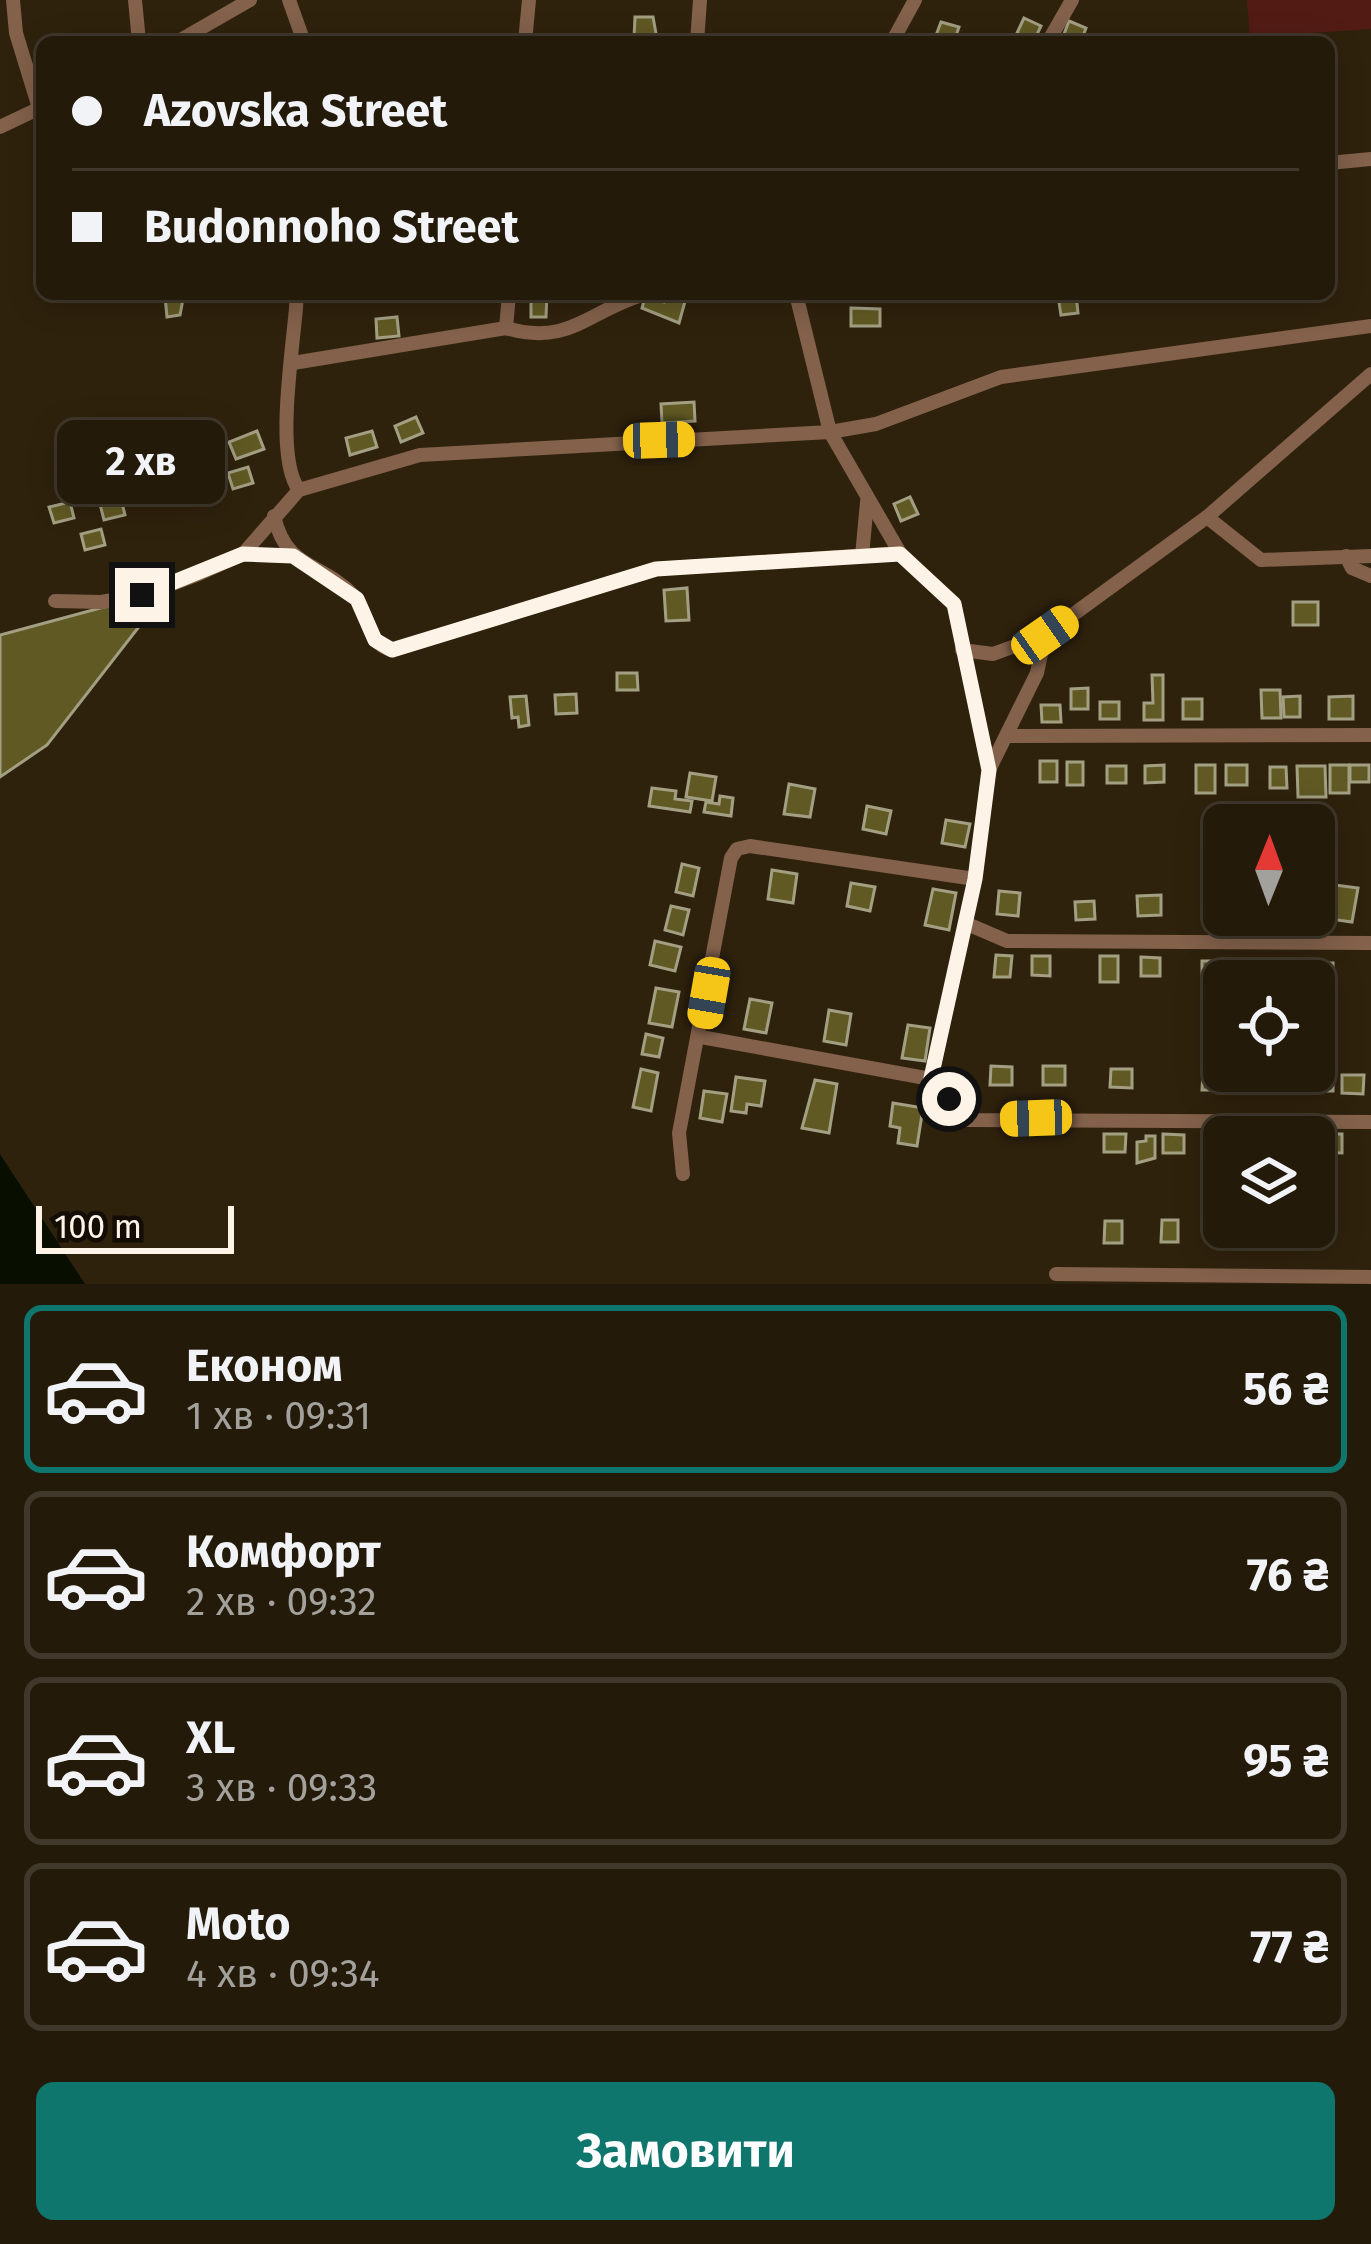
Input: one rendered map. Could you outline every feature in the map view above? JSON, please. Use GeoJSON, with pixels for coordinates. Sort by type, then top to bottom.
{"type":"FeatureCollection","features":[{"type":"Feature","properties":{"kind":"street"},"geometry":{"type":"LineString","coordinates":[[14,0],[16,33],[36,96]]}},
{"type":"Feature","properties":{"kind":"street"},"geometry":{"type":"LineString","coordinates":[[135,0],[138,36]]}},
{"type":"Feature","properties":{"kind":"street"},"geometry":{"type":"LineString","coordinates":[[185,36],[221,7],[250,0]]}},
{"type":"Feature","properties":{"kind":"street"},"geometry":{"type":"LineString","coordinates":[[289,0],[302,36]]}},
{"type":"Feature","properties":{"kind":"street"},"geometry":{"type":"LineString","coordinates":[[526,36],[529,0]]}},
{"type":"Feature","properties":{"kind":"street"},"geometry":{"type":"LineString","coordinates":[[895,36],[915,0]]}},
{"type":"Feature","properties":{"kind":"street"},"geometry":{"type":"LineString","coordinates":[[1051,36],[1072,0]]}},
{"type":"Feature","properties":{"kind":"street"},"geometry":{"type":"LineString","coordinates":[[698,36],[701,2]]}},
{"type":"Feature","properties":{"kind":"street"},"geometry":{"type":"LineString","coordinates":[[0,127],[36,110]]}},
{"type":"Feature","properties":{"kind":"street"},"geometry":{"type":"LineString","coordinates":[[1335,162],[1371,159]]}},
{"type":"Feature","properties":{"kind":"street"},"geometry":{"type":"LineString","coordinates":[[297,300],[288,447],[290,477],[299,490]]}},
{"type":"Feature","properties":{"kind":"street"},"geometry":{"type":"LineString","coordinates":[[506,328],[508,300]]}},
{"type":"Feature","properties":{"kind":"street"},"geometry":{"type":"LineString","coordinates":[[293,363],[506,328],[533,336],[570,332],[624,300]]}},
{"type":"Feature","properties":{"kind":"street"},"geometry":{"type":"LineString","coordinates":[[797,300],[830,432],[842,444],[867,502],[900,554],[954,604],[989,770],[975,879],[931,1078]]}},
{"type":"Feature","properties":{"kind":"street"},"geometry":{"type":"LineString","coordinates":[[243,554],[299,490],[420,455],[830,432],[876,424],[1001,377],[1371,326]]}},
{"type":"Feature","properties":{"kind":"street"},"geometry":{"type":"LineString","coordinates":[[962,650],[993,654],[1045,635],[1207,517],[1371,374]]}},
{"type":"Feature","properties":{"kind":"street"},"geometry":{"type":"LineString","coordinates":[[862,556],[867,502]]}},
{"type":"Feature","properties":{"kind":"street"},"geometry":{"type":"LineString","coordinates":[[274,516],[282,544],[357,599],[382,648],[392,650],[656,569],[900,554]]}},
{"type":"Feature","properties":{"kind":"street"},"geometry":{"type":"LineString","coordinates":[[1207,517],[1261,560],[1371,556]]}},
{"type":"Feature","properties":{"kind":"street"},"geometry":{"type":"LineString","coordinates":[[55,601],[101,602],[142,595],[243,554],[293,556]]}},
{"type":"Feature","properties":{"kind":"street"},"geometry":{"type":"LineString","coordinates":[[1346,556],[1352,568],[1371,576]]}},
{"type":"Feature","properties":{"kind":"street"},"geometry":{"type":"LineString","coordinates":[[989,770],[1037,673],[1045,635]]}},
{"type":"Feature","properties":{"kind":"street"},"geometry":{"type":"LineString","coordinates":[[1008,736],[1371,735]]}},
{"type":"Feature","properties":{"kind":"street"},"geometry":{"type":"LineString","coordinates":[[683,1174],[679,1133],[701,1037],[731,858],[737,849],[750,846],[975,879]]}},
{"type":"Feature","properties":{"kind":"street"},"geometry":{"type":"LineString","coordinates":[[965,923],[1007,941],[1371,943]]}},
{"type":"Feature","properties":{"kind":"street"},"geometry":{"type":"LineString","coordinates":[[701,1037],[931,1078],[966,1120],[1071,1116],[1371,1122]]}},
{"type":"Feature","properties":{"kind":"street"},"geometry":{"type":"LineString","coordinates":[[1056,1274],[1371,1277]]}},
{"type":"Feature","properties":{"kind":"shaded area"},"geometry":{"type":"Polygon","coordinates":[[[1247,0],[1371,0],[1371,29],[1250,36],[1247,0]]]}},
{"type":"Feature","properties":{"kind":"shaded area"},"geometry":{"type":"Polygon","coordinates":[[[0,1154],[85,1284],[0,1284],[0,1154]]]}},
{"type":"Feature","properties":{"kind":"building"},"geometry":{"type":"Polygon","coordinates":[[[635,17],[653,17],[656,36],[634,36],[635,17]]]}},
{"type":"Feature","properties":{"kind":"building"},"geometry":{"type":"Polygon","coordinates":[[[1024,18],[1041,26],[1036,36],[1017,33],[1024,18]]]}},
{"type":"Feature","properties":{"kind":"building"},"geometry":{"type":"Polygon","coordinates":[[[1069,21],[1086,28],[1083,36],[1063,36],[1069,21]]]}},
{"type":"Feature","properties":{"kind":"building"},"geometry":{"type":"Polygon","coordinates":[[[941,22],[959,27],[956,36],[936,36],[941,22]]]}},
{"type":"Feature","properties":{"kind":"building"},"geometry":{"type":"Polygon","coordinates":[[[165,300],[183,300],[180,315],[167,317],[165,300]]]}},
{"type":"Feature","properties":{"kind":"building"},"geometry":{"type":"Polygon","coordinates":[[[531,300],[547,300],[546,317],[531,317],[531,300]]]}},
{"type":"Feature","properties":{"kind":"building"},"geometry":{"type":"Polygon","coordinates":[[[644,300],[685,300],[679,323],[642,308],[644,300]]]}},
{"type":"Feature","properties":{"kind":"building"},"geometry":{"type":"Polygon","coordinates":[[[1059,300],[1077,300],[1078,313],[1061,315],[1059,300]]]}},
{"type":"Feature","properties":{"kind":"building"},"geometry":{"type":"Polygon","coordinates":[[[851,308],[880,309],[880,326],[851,326],[851,308]]]}},
{"type":"Feature","properties":{"kind":"building"},"geometry":{"type":"Polygon","coordinates":[[[397,317],[399,336],[377,338],[376,319],[397,317]]]}},
{"type":"Feature","properties":{"kind":"building"},"geometry":{"type":"Polygon","coordinates":[[[694,402],[695,421],[662,423],[661,404],[694,402]]]}},
{"type":"Feature","properties":{"kind":"building"},"geometry":{"type":"Polygon","coordinates":[[[416,417],[423,433],[401,442],[395,426],[416,417]]]}},
{"type":"Feature","properties":{"kind":"building"},"geometry":{"type":"Polygon","coordinates":[[[257,431],[264,449],[236,459],[229,442],[257,431]]]}},
{"type":"Feature","properties":{"kind":"building"},"geometry":{"type":"Polygon","coordinates":[[[372,431],[377,447],[350,455],[346,438],[372,431]]]}},
{"type":"Feature","properties":{"kind":"building"},"geometry":{"type":"Polygon","coordinates":[[[248,467],[253,483],[233,489],[228,473],[248,467]]]}},
{"type":"Feature","properties":{"kind":"building"},"geometry":{"type":"Polygon","coordinates":[[[910,497],[918,514],[901,521],[894,504],[910,497]]]}},
{"type":"Feature","properties":{"kind":"building"},"geometry":{"type":"Polygon","coordinates":[[[121,499],[125,515],[104,520],[100,504],[121,499]]]}},
{"type":"Feature","properties":{"kind":"building"},"geometry":{"type":"Polygon","coordinates":[[[70,502],[74,518],[54,523],[49,507],[70,502]]]}},
{"type":"Feature","properties":{"kind":"building"},"geometry":{"type":"Polygon","coordinates":[[[101,529],[105,545],[85,550],[81,534],[101,529]]]}},
{"type":"Feature","properties":{"kind":"building"},"geometry":{"type":"Polygon","coordinates":[[[687,588],[689,620],[666,621],[664,590],[687,588]]]}},
{"type":"Feature","properties":{"kind":"building"},"geometry":{"type":"Polygon","coordinates":[[[130,600],[159,601],[47,745],[0,777],[0,635],[130,600]]]}},
{"type":"Feature","properties":{"kind":"building"},"geometry":{"type":"Polygon","coordinates":[[[1293,602],[1318,602],[1318,625],[1293,625],[1293,602]]]}},
{"type":"Feature","properties":{"kind":"building"},"geometry":{"type":"Polygon","coordinates":[[[617,673],[637,673],[638,690],[617,690],[617,673]]]}},
{"type":"Feature","properties":{"kind":"building"},"geometry":{"type":"Polygon","coordinates":[[[1152,675],[1163,675],[1163,720],[1144,720],[1144,703],[1153,703],[1152,675]]]}},
{"type":"Feature","properties":{"kind":"building"},"geometry":{"type":"Polygon","coordinates":[[[1088,688],[1088,709],[1071,709],[1071,689],[1088,688]]]}},
{"type":"Feature","properties":{"kind":"building"},"geometry":{"type":"Polygon","coordinates":[[[1261,690],[1280,690],[1281,718],[1262,718],[1261,690]]]}},
{"type":"Feature","properties":{"kind":"building"},"geometry":{"type":"Polygon","coordinates":[[[576,694],[577,713],[556,714],[555,695],[576,694]]]}},
{"type":"Feature","properties":{"kind":"building"},"geometry":{"type":"Polygon","coordinates":[[[526,696],[529,725],[519,727],[518,717],[512,718],[510,697],[526,696]]]}},
{"type":"Feature","properties":{"kind":"building"},"geometry":{"type":"Polygon","coordinates":[[[1300,696],[1300,717],[1284,717],[1283,697],[1300,696]]]}},
{"type":"Feature","properties":{"kind":"building"},"geometry":{"type":"Polygon","coordinates":[[[1353,696],[1353,719],[1329,719],[1329,697],[1353,696]]]}},
{"type":"Feature","properties":{"kind":"building"},"geometry":{"type":"Polygon","coordinates":[[[1183,699],[1202,699],[1202,719],[1183,719],[1183,699]]]}},
{"type":"Feature","properties":{"kind":"building"},"geometry":{"type":"Polygon","coordinates":[[[1100,702],[1119,702],[1119,719],[1100,719],[1100,702]]]}},
{"type":"Feature","properties":{"kind":"building"},"geometry":{"type":"Polygon","coordinates":[[[1041,705],[1060,705],[1061,722],[1042,722],[1041,705]]]}},
{"type":"Feature","properties":{"kind":"building"},"geometry":{"type":"Polygon","coordinates":[[[1040,761],[1057,761],[1057,782],[1040,782],[1040,761]]]}},
{"type":"Feature","properties":{"kind":"building"},"geometry":{"type":"Polygon","coordinates":[[[1067,762],[1083,762],[1083,785],[1067,785],[1067,762]]]}},
{"type":"Feature","properties":{"kind":"building"},"geometry":{"type":"Polygon","coordinates":[[[1164,765],[1164,782],[1145,783],[1145,766],[1164,765]]]}},
{"type":"Feature","properties":{"kind":"building"},"geometry":{"type":"Polygon","coordinates":[[[1196,765],[1215,765],[1215,793],[1196,793],[1196,765]]]}},
{"type":"Feature","properties":{"kind":"building"},"geometry":{"type":"Polygon","coordinates":[[[1226,765],[1247,765],[1247,785],[1226,785],[1226,765]]]}},
{"type":"Feature","properties":{"kind":"building"},"geometry":{"type":"Polygon","coordinates":[[[1330,765],[1349,765],[1349,793],[1330,793],[1330,765]]]}},
{"type":"Feature","properties":{"kind":"building"},"geometry":{"type":"Polygon","coordinates":[[[1350,765],[1369,765],[1369,782],[1350,782],[1350,765]]]}},
{"type":"Feature","properties":{"kind":"building"},"geometry":{"type":"Polygon","coordinates":[[[1107,766],[1126,766],[1126,783],[1107,783],[1107,766]]]}},
{"type":"Feature","properties":{"kind":"building"},"geometry":{"type":"Polygon","coordinates":[[[1297,766],[1325,766],[1326,797],[1298,797],[1297,766]]]}},
{"type":"Feature","properties":{"kind":"building"},"geometry":{"type":"Polygon","coordinates":[[[1270,767],[1286,767],[1287,788],[1270,788],[1270,767]]]}},
{"type":"Feature","properties":{"kind":"building"},"geometry":{"type":"Polygon","coordinates":[[[690,773],[716,777],[712,801],[686,797],[690,773]]]}},
{"type":"Feature","properties":{"kind":"building"},"geometry":{"type":"Polygon","coordinates":[[[789,784],[815,789],[810,817],[784,814],[789,784]]]}},
{"type":"Feature","properties":{"kind":"building"},"geometry":{"type":"Polygon","coordinates":[[[652,788],[676,791],[675,799],[692,801],[690,812],[649,806],[652,788]]]}},
{"type":"Feature","properties":{"kind":"building"},"geometry":{"type":"Polygon","coordinates":[[[720,796],[733,798],[731,816],[704,812],[706,802],[719,804],[720,796]]]}},
{"type":"Feature","properties":{"kind":"building"},"geometry":{"type":"Polygon","coordinates":[[[867,806],[891,811],[886,834],[863,829],[867,806]]]}},
{"type":"Feature","properties":{"kind":"building"},"geometry":{"type":"Polygon","coordinates":[[[946,820],[970,824],[965,847],[942,843],[946,820]]]}},
{"type":"Feature","properties":{"kind":"building"},"geometry":{"type":"Polygon","coordinates":[[[682,864],[699,868],[693,896],[676,892],[682,864]]]}},
{"type":"Feature","properties":{"kind":"building"},"geometry":{"type":"Polygon","coordinates":[[[772,870],[797,874],[793,903],[768,899],[772,870]]]}},
{"type":"Feature","properties":{"kind":"building"},"geometry":{"type":"Polygon","coordinates":[[[851,883],[875,887],[870,911],[847,906],[851,883]]]}},
{"type":"Feature","properties":{"kind":"building"},"geometry":{"type":"Polygon","coordinates":[[[1335,885],[1358,888],[1352,922],[1335,920],[1335,885]]]}},
{"type":"Feature","properties":{"kind":"building"},"geometry":{"type":"Polygon","coordinates":[[[933,889],[956,893],[949,930],[925,925],[933,889]]]}},
{"type":"Feature","properties":{"kind":"building"},"geometry":{"type":"Polygon","coordinates":[[[999,891],[1020,893],[1018,916],[997,914],[999,891]]]}},
{"type":"Feature","properties":{"kind":"building"},"geometry":{"type":"Polygon","coordinates":[[[1161,895],[1161,915],[1138,916],[1137,896],[1161,895]]]}},
{"type":"Feature","properties":{"kind":"building"},"geometry":{"type":"Polygon","coordinates":[[[1094,901],[1095,919],[1076,920],[1075,902],[1094,901]]]}},
{"type":"Feature","properties":{"kind":"building"},"geometry":{"type":"Polygon","coordinates":[[[671,906],[689,910],[683,935],[665,930],[671,906]]]}},
{"type":"Feature","properties":{"kind":"building"},"geometry":{"type":"Polygon","coordinates":[[[655,941],[681,947],[675,971],[650,965],[655,941]]]}},
{"type":"Feature","properties":{"kind":"building"},"geometry":{"type":"Polygon","coordinates":[[[996,955],[1012,956],[1010,977],[994,977],[996,955]]]}},
{"type":"Feature","properties":{"kind":"building"},"geometry":{"type":"Polygon","coordinates":[[[1032,956],[1050,956],[1050,976],[1032,975],[1032,956]]]}},
{"type":"Feature","properties":{"kind":"building"},"geometry":{"type":"Polygon","coordinates":[[[1100,956],[1118,956],[1118,982],[1100,982],[1100,956]]]}},
{"type":"Feature","properties":{"kind":"building"},"geometry":{"type":"Polygon","coordinates":[[[1141,957],[1160,958],[1160,976],[1141,976],[1141,957]]]}},
{"type":"Feature","properties":{"kind":"building"},"geometry":{"type":"Polygon","coordinates":[[[656,988],[679,992],[672,1027],[649,1023],[656,988]]]}},
{"type":"Feature","properties":{"kind":"building"},"geometry":{"type":"Polygon","coordinates":[[[750,999],[772,1003],[766,1033],[744,1029],[750,999]]]}},
{"type":"Feature","properties":{"kind":"building"},"geometry":{"type":"Polygon","coordinates":[[[829,1010],[851,1014],[846,1045],[824,1041],[829,1010]]]}},
{"type":"Feature","properties":{"kind":"building"},"geometry":{"type":"Polygon","coordinates":[[[908,1025],[930,1028],[925,1061],[902,1058],[908,1025]]]}},
{"type":"Feature","properties":{"kind":"building"},"geometry":{"type":"Polygon","coordinates":[[[646,1034],[663,1038],[659,1057],[642,1054],[646,1034]]]}},
{"type":"Feature","properties":{"kind":"building"},"geometry":{"type":"Polygon","coordinates":[[[991,1066],[1012,1067],[1012,1085],[990,1085],[991,1066]]]}},
{"type":"Feature","properties":{"kind":"building"},"geometry":{"type":"Polygon","coordinates":[[[1043,1066],[1065,1066],[1065,1085],[1043,1085],[1043,1066]]]}},
{"type":"Feature","properties":{"kind":"building"},"geometry":{"type":"Polygon","coordinates":[[[641,1069],[658,1073],[651,1111],[633,1107],[641,1069]]]}},
{"type":"Feature","properties":{"kind":"building"},"geometry":{"type":"Polygon","coordinates":[[[1111,1069],[1132,1069],[1132,1088],[1110,1087],[1111,1069]]]}},
{"type":"Feature","properties":{"kind":"building"},"geometry":{"type":"Polygon","coordinates":[[[1342,1075],[1364,1075],[1363,1094],[1342,1093],[1342,1075]]]}},
{"type":"Feature","properties":{"kind":"building"},"geometry":{"type":"Polygon","coordinates":[[[736,1077],[765,1081],[761,1106],[747,1104],[746,1113],[731,1111],[736,1077]]]}},
{"type":"Feature","properties":{"kind":"building"},"geometry":{"type":"Polygon","coordinates":[[[815,1080],[837,1084],[829,1133],[802,1128],[815,1080]]]}},
{"type":"Feature","properties":{"kind":"building"},"geometry":{"type":"Polygon","coordinates":[[[704,1091],[727,1094],[722,1122],[700,1118],[704,1091]]]}},
{"type":"Feature","properties":{"kind":"building"},"geometry":{"type":"Polygon","coordinates":[[[893,1103],[923,1108],[917,1146],[898,1143],[900,1128],[890,1126],[893,1103]]]}},
{"type":"Feature","properties":{"kind":"building"},"geometry":{"type":"Polygon","coordinates":[[[1104,1134],[1126,1134],[1125,1152],[1104,1152],[1104,1134]]]}},
{"type":"Feature","properties":{"kind":"building"},"geometry":{"type":"Polygon","coordinates":[[[1163,1134],[1184,1135],[1184,1153],[1163,1153],[1163,1134]]]}},
{"type":"Feature","properties":{"kind":"building"},"geometry":{"type":"Polygon","coordinates":[[[1335,1134],[1342,1134],[1342,1153],[1335,1153],[1335,1134]]]}},
{"type":"Feature","properties":{"kind":"building"},"geometry":{"type":"Polygon","coordinates":[[[1146,1136],[1155,1136],[1155,1158],[1137,1163],[1137,1142],[1146,1141],[1146,1136]]]}},
{"type":"Feature","properties":{"kind":"building"},"geometry":{"type":"Polygon","coordinates":[[[1162,1220],[1178,1220],[1178,1242],[1161,1242],[1162,1220]]]}},
{"type":"Feature","properties":{"kind":"building"},"geometry":{"type":"Polygon","coordinates":[[[1105,1221],[1122,1221],[1122,1243],[1104,1243],[1105,1221]]]}},
{"type":"Feature","properties":{"kind":"route"},"geometry":{"type":"LineString","coordinates":[[142,595],[243,554],[293,556],[357,599],[375,640],[392,650],[594,584],[656,569],[900,554],[954,604],[989,770],[975,879],[931,1078],[949,1099]]}}]}
